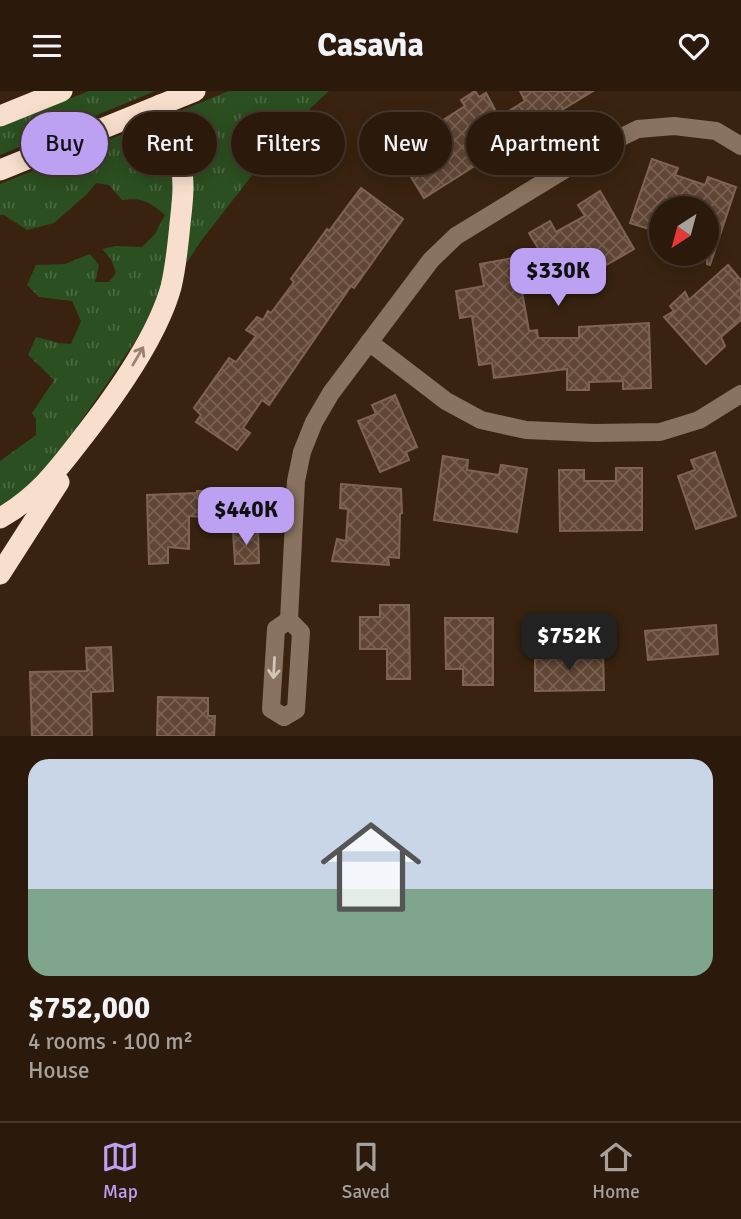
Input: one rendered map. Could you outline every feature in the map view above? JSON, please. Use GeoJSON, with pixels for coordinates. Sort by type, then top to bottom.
{"type":"FeatureCollection","features":[{"type":"Feature","properties":{"kind":"highway"},"geometry":{"type":"LineString","coordinates":[[0,115],[45,91]]}},
{"type":"Feature","properties":{"kind":"highway"},"geometry":{"type":"LineString","coordinates":[[0,115],[62,91]]}},
{"type":"Feature","properties":{"kind":"highway"},"geometry":{"type":"LineString","coordinates":[[0,170],[195,91]]}},
{"type":"Feature","properties":{"kind":"highway"},"geometry":{"type":"LineString","coordinates":[[0,574],[113,398],[163,308],[177,258],[183,184],[181,166],[160,105]]}},
{"type":"Feature","properties":{"kind":"highway"},"geometry":{"type":"LineString","coordinates":[[0,518],[31,498],[49,479],[113,398]]}},
{"type":"Feature","properties":{"kind":"street"},"geometry":{"type":"LineString","coordinates":[[284,717],[296,710],[301,632],[289,620],[296,481],[302,451],[314,422],[331,393],[431,260],[456,236],[603,146],[638,129],[674,126],[716,131],[741,146]]}},
{"type":"Feature","properties":{"kind":"street"},"geometry":{"type":"LineString","coordinates":[[369,342],[446,401],[481,420],[526,430],[660,432],[699,420],[741,394]]}},
{"type":"Feature","properties":{"kind":"street"},"geometry":{"type":"LineString","coordinates":[[284,717],[271,709],[276,629],[289,620]]}},
{"type":"Feature","properties":{"kind":"street"},"geometry":{"type":"LineString","coordinates":[[282,736],[284,717]]}},
{"type":"Feature","properties":{"kind":"green space"},"geometry":{"type":"Polygon","coordinates":[[[89,91],[155,91],[104,112],[37,112],[89,91]]]}},
{"type":"Feature","properties":{"kind":"green space"},"geometry":{"type":"Polygon","coordinates":[[[229,91],[329,91],[306,112],[231,112],[231,175],[252,175],[201,241],[50,465],[15,498],[0,505],[0,461],[36,435],[36,419],[32,413],[54,380],[28,355],[36,337],[71,344],[81,321],[72,301],[39,297],[27,285],[36,265],[65,264],[90,254],[99,265],[95,282],[109,282],[116,273],[111,259],[102,249],[116,246],[142,247],[155,234],[165,215],[146,201],[122,200],[109,185],[96,183],[54,223],[27,230],[0,215],[0,184],[22,175],[108,175],[108,140],[122,134],[122,175],[217,175],[217,112],[177,112],[229,91]]]}},
{"type":"Feature","properties":{"kind":"green space"},"geometry":{"type":"Polygon","coordinates":[[[21,119],[21,146],[0,155],[0,127],[21,119]]]}},
{"type":"Feature","properties":{"kind":"building"},"geometry":{"type":"Polygon","coordinates":[[[475,91],[479,97],[486,93],[496,112],[466,112],[466,171],[424,198],[411,177],[452,175],[452,114],[465,106],[461,100],[475,91]]]}},
{"type":"Feature","properties":{"kind":"building"},"geometry":{"type":"Polygon","coordinates":[[[520,91],[593,91],[559,112],[507,112],[525,101],[520,91]]]}},
{"type":"Feature","properties":{"kind":"building"},"geometry":{"type":"Polygon","coordinates":[[[652,159],[678,168],[675,175],[705,185],[708,177],[736,187],[719,238],[719,196],[649,196],[649,229],[630,223],[652,159]]]}},
{"type":"Feature","properties":{"kind":"building"},"geometry":{"type":"Polygon","coordinates":[[[361,188],[403,219],[354,288],[351,286],[269,405],[262,400],[243,428],[250,433],[237,450],[196,422],[201,415],[194,408],[229,358],[236,362],[256,336],[246,330],[257,317],[263,320],[268,311],[271,313],[294,282],[291,279],[327,229],[329,231],[361,188]]]}},
{"type":"Feature","properties":{"kind":"building"},"geometry":{"type":"Polygon","coordinates":[[[600,191],[634,249],[563,290],[557,280],[521,286],[529,331],[537,330],[538,338],[579,338],[579,327],[649,323],[651,388],[623,389],[623,381],[589,382],[589,390],[567,390],[567,369],[494,378],[492,363],[479,365],[472,316],[460,318],[456,291],[484,286],[480,264],[541,253],[529,233],[550,221],[556,232],[585,216],[578,205],[600,191]]]}},
{"type":"Feature","properties":{"kind":"building"},"geometry":{"type":"Polygon","coordinates":[[[728,265],[741,280],[741,320],[721,337],[725,346],[706,364],[664,317],[674,311],[670,306],[685,292],[689,300],[728,265]]]}},
{"type":"Feature","properties":{"kind":"building"},"geometry":{"type":"Polygon","coordinates":[[[395,395],[417,447],[406,452],[409,460],[380,472],[358,421],[376,414],[372,405],[395,395]]]}},
{"type":"Feature","properties":{"kind":"building"},"geometry":{"type":"Polygon","coordinates":[[[715,452],[736,516],[696,529],[678,476],[695,470],[691,460],[715,452]]]}},
{"type":"Feature","properties":{"kind":"building"},"geometry":{"type":"Polygon","coordinates":[[[443,456],[468,460],[467,470],[499,475],[501,465],[527,469],[517,532],[434,520],[443,456]]]}},
{"type":"Feature","properties":{"kind":"building"},"geometry":{"type":"Polygon","coordinates":[[[616,468],[642,468],[642,530],[560,531],[559,470],[584,470],[584,481],[616,481],[616,468]]]}},
{"type":"Feature","properties":{"kind":"building"},"geometry":{"type":"Polygon","coordinates":[[[341,484],[401,489],[399,558],[388,557],[389,565],[332,561],[337,539],[346,541],[348,509],[340,508],[341,484]]]}},
{"type":"Feature","properties":{"kind":"building"},"geometry":{"type":"Polygon","coordinates":[[[197,491],[229,492],[226,519],[189,516],[189,549],[168,547],[168,563],[149,564],[147,495],[197,491]]]}},
{"type":"Feature","properties":{"kind":"building"},"geometry":{"type":"Polygon","coordinates":[[[258,529],[259,563],[235,564],[233,531],[258,529]]]}},
{"type":"Feature","properties":{"kind":"building"},"geometry":{"type":"Polygon","coordinates":[[[380,605],[409,605],[410,679],[387,679],[387,649],[360,649],[360,617],[380,617],[380,605]]]}},
{"type":"Feature","properties":{"kind":"building"},"geometry":{"type":"Polygon","coordinates":[[[445,618],[493,618],[493,685],[463,685],[463,669],[446,669],[445,618]]]}},
{"type":"Feature","properties":{"kind":"building"},"geometry":{"type":"Polygon","coordinates":[[[716,625],[718,654],[648,660],[645,631],[716,625]]]}},
{"type":"Feature","properties":{"kind":"building"},"geometry":{"type":"Polygon","coordinates":[[[111,647],[113,691],[91,692],[92,736],[32,736],[30,672],[87,671],[86,648],[111,647]]]}},
{"type":"Feature","properties":{"kind":"building"},"geometry":{"type":"Polygon","coordinates":[[[603,654],[604,690],[535,691],[535,655],[603,654]]]}},
{"type":"Feature","properties":{"kind":"building"},"geometry":{"type":"Polygon","coordinates":[[[158,697],[208,698],[208,716],[215,716],[214,736],[157,736],[158,697]]]}}]}
